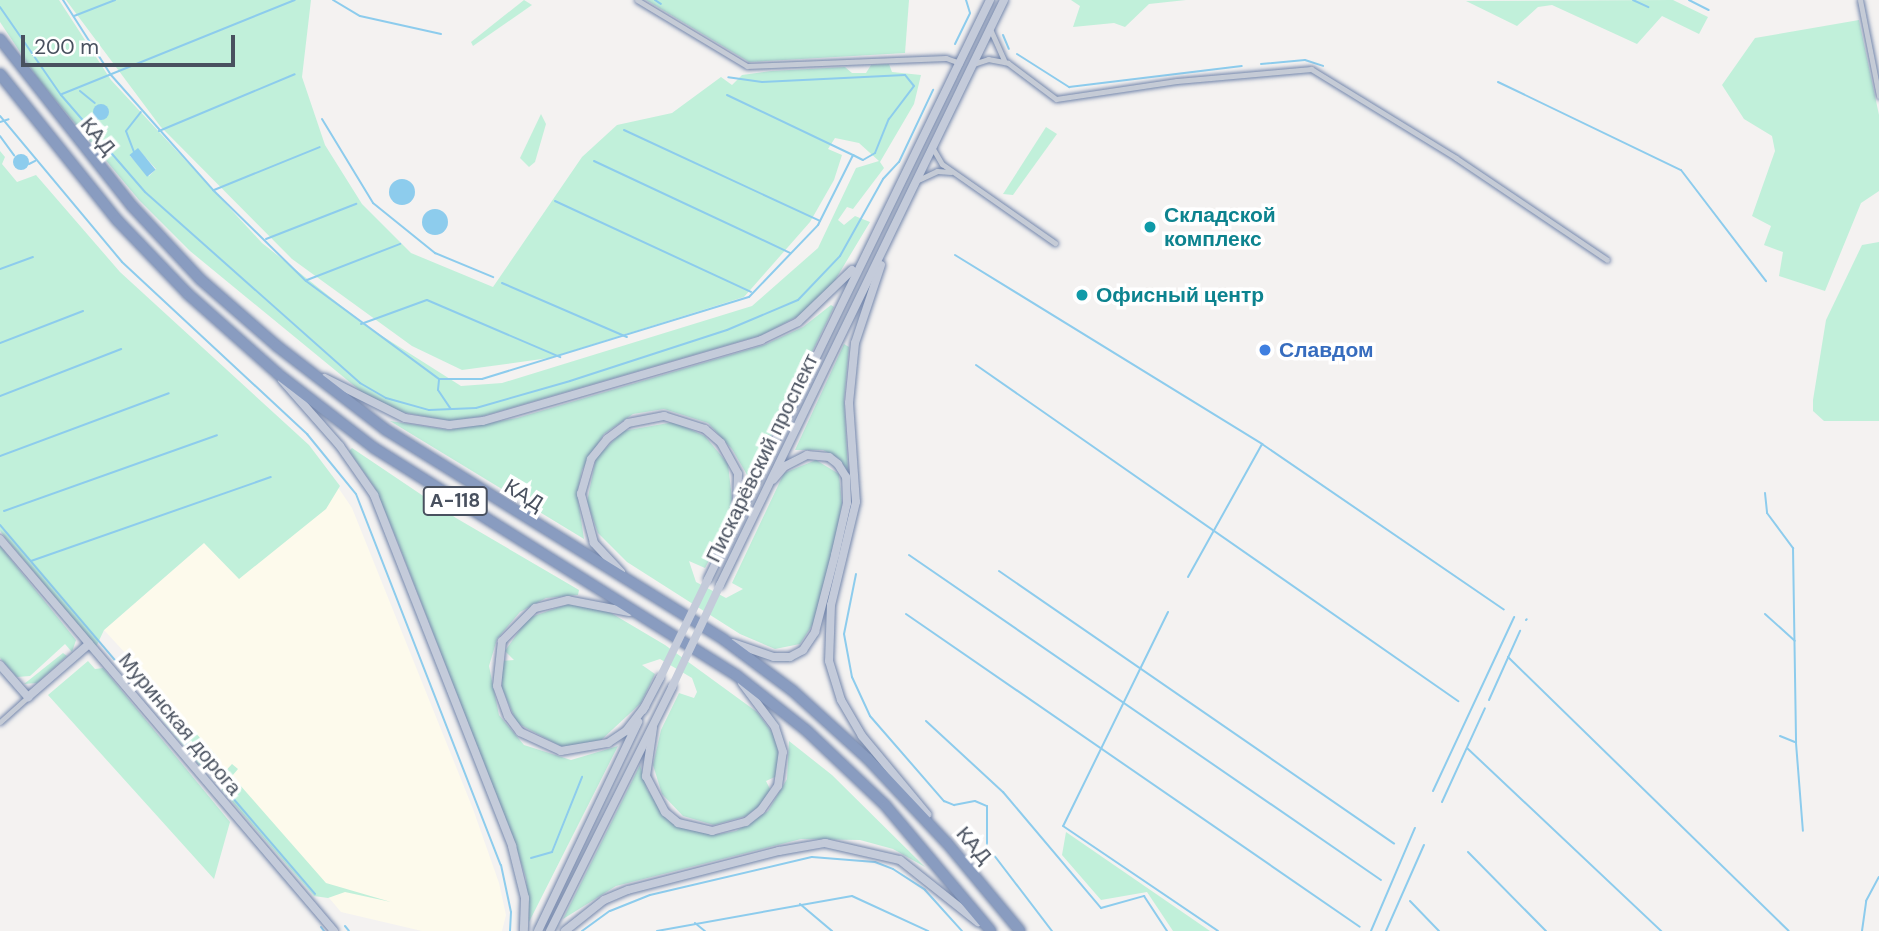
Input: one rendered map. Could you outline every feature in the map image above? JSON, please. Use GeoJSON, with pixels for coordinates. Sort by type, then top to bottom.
{"type":"FeatureCollection","features":[{"type":"Feature","properties":{"kind":"highway","name":"КАД"},"geometry":{"type":"LineString","coordinates":[[0,39],[132,206],[200,279],[295,361],[409,445],[723,639],[843,735],[947,843],[1020,931]]}},
{"type":"Feature","properties":{"kind":"highway","name":"КАД"},"geometry":{"type":"LineString","coordinates":[[0,74],[117,220],[188,294],[278,374],[374,448],[736,675],[806,730],[886,806],[990,931]]}},
{"type":"Feature","properties":{"kind":"main road","name":"Пискарёвский проспект"},"geometry":{"type":"LineString","coordinates":[[538,931],[861,260],[990,0]]}},
{"type":"Feature","properties":{"kind":"main road","name":"Пискарёвский проспект"},"geometry":{"type":"LineString","coordinates":[[550,931],[653,728],[765,490],[881,258],[1004,0]]}},
{"type":"Feature","properties":{"kind":"main road"},"geometry":{"type":"LineString","coordinates":[[881,258],[855,343],[849,403],[856,502],[831,605],[830,661],[842,700],[862,736],[947,843]]}},
{"type":"Feature","properties":{"kind":"main road"},"geometry":{"type":"LineString","coordinates":[[295,361],[405,418],[449,425],[483,421],[761,340],[798,322],[861,260]]}},
{"type":"Feature","properties":{"kind":"main road"},"geometry":{"type":"LineString","coordinates":[[278,374],[300,405],[340,446],[374,495],[512,846],[525,898],[524,931]]}},
{"type":"Feature","properties":{"kind":"main road"},"geometry":{"type":"LineString","coordinates":[[628,579],[594,543],[581,494],[591,459],[601,446],[636,420],[680,418],[705,429],[721,443],[738,474],[740,494],[730,534]]}},
{"type":"Feature","properties":{"kind":"main road"},"geometry":{"type":"LineString","coordinates":[[723,639],[765,655],[790,657],[810,643],[818,621],[847,503],[846,477],[830,457],[807,455],[785,466],[765,490]]}},
{"type":"Feature","properties":{"kind":"main road","name":"Муринская дорога"},"geometry":{"type":"LineString","coordinates":[[0,539],[334,931]]}},
{"type":"Feature","properties":{"kind":"main road"},"geometry":{"type":"LineString","coordinates":[[641,616],[590,601],[548,603],[510,629],[497,655],[495,673],[501,702],[513,725],[537,743],[561,751],[608,743],[626,731],[645,707]]}},
{"type":"Feature","properties":{"kind":"main road"},"geometry":{"type":"LineString","coordinates":[[0,665],[29,697],[89,644]]}},
{"type":"Feature","properties":{"kind":"main road"},"geometry":{"type":"LineString","coordinates":[[653,728],[646,776],[665,812],[678,823],[712,831],[746,822],[774,793],[783,752],[775,727],[736,675]]}},
{"type":"Feature","properties":{"kind":"main road"},"geometry":{"type":"LineString","coordinates":[[565,931],[604,900],[628,890],[779,851],[825,844],[900,860],[990,931]]}},
{"type":"Feature","properties":{"kind":"street"},"geometry":{"type":"LineString","coordinates":[[637,0],[747,66],[946,58],[960,63]]}},
{"type":"Feature","properties":{"kind":"street"},"geometry":{"type":"LineString","coordinates":[[1860,0],[1879,96]]}},
{"type":"Feature","properties":{"kind":"street"},"geometry":{"type":"LineString","coordinates":[[990,28],[1005,62]]}},
{"type":"Feature","properties":{"kind":"street"},"geometry":{"type":"LineString","coordinates":[[973,64],[988,59],[1005,62],[1056,99],[1177,81],[1311,69],[1456,158],[1607,260]]}},
{"type":"Feature","properties":{"kind":"street"},"geometry":{"type":"LineString","coordinates":[[932,148],[935,158],[951,172],[1055,243]]}},
{"type":"Feature","properties":{"kind":"street"},"geometry":{"type":"LineString","coordinates":[[916,181],[937,171],[951,172]]}},
{"type":"Feature","properties":{"kind":"street"},"geometry":{"type":"LineString","coordinates":[[0,722],[29,697]]}},
{"type":"Feature","properties":{"kind":"shaded area"},"geometry":{"type":"Polygon","coordinates":[[[312,449],[352,508],[473,809],[499,883],[506,915],[502,931],[422,931],[341,912],[224,774],[175,707],[104,630],[312,449]]]}},
{"type":"Feature","properties":{"kind":"green space"},"geometry":{"type":"Polygon","coordinates":[[[0,0],[59,0],[111,80],[262,243],[368,327],[461,386],[502,383],[752,306],[818,248],[856,168],[879,161],[859,143],[835,138],[828,149],[842,155],[834,180],[810,222],[744,297],[549,358],[462,370],[412,346],[292,259],[160,126],[66,0],[311,0],[302,77],[325,145],[362,204],[411,253],[493,287],[582,157],[617,125],[672,113],[721,77],[732,85],[742,75],[771,71],[845,67],[852,73],[866,73],[871,65],[889,64],[892,72],[921,75],[914,104],[880,162],[884,168],[853,209],[847,207],[838,220],[844,225],[855,216],[870,222],[831,287],[800,315],[762,335],[483,416],[450,421],[396,411],[363,393],[190,251],[139,200],[38,79],[0,22],[0,0]],[[138,149],[130,156],[149,176],[156,169],[138,149]]]}},
{"type":"Feature","properties":{"kind":"green space"},"geometry":{"type":"Polygon","coordinates":[[[524,0],[532,5],[473,46],[471,42],[524,0]]]}},
{"type":"Feature","properties":{"kind":"green space"},"geometry":{"type":"Polygon","coordinates":[[[646,0],[909,0],[905,53],[749,62],[646,0]]]}},
{"type":"Feature","properties":{"kind":"green space"},"geometry":{"type":"Polygon","coordinates":[[[1071,0],[1186,0],[1149,4],[1125,27],[1114,23],[1073,27],[1080,6],[1071,0]]]}},
{"type":"Feature","properties":{"kind":"green space"},"geometry":{"type":"Polygon","coordinates":[[[1673,0],[1708,17],[1699,34],[1662,16],[1637,44],[1552,5],[1538,7],[1517,26],[1466,1],[1673,0]]]}},
{"type":"Feature","properties":{"kind":"green space"},"geometry":{"type":"Polygon","coordinates":[[[1859,20],[1879,115],[1879,191],[1861,203],[1825,291],[1779,276],[1783,252],[1764,245],[1771,226],[1752,216],[1775,151],[1772,136],[1744,119],[1722,85],[1755,38],[1859,20]]]}},
{"type":"Feature","properties":{"kind":"green space"},"geometry":{"type":"Polygon","coordinates":[[[541,114],[546,124],[535,162],[529,167],[520,158],[541,114]]]}},
{"type":"Feature","properties":{"kind":"green space"},"geometry":{"type":"Polygon","coordinates":[[[1046,127],[1057,134],[1013,195],[1003,194],[1046,127]]]}},
{"type":"Feature","properties":{"kind":"green space"},"geometry":{"type":"Polygon","coordinates":[[[0,151],[5,157],[2,164],[17,182],[36,175],[120,272],[309,445],[340,486],[326,509],[239,579],[204,543],[104,630],[96,647],[0,531],[0,151]]]}},
{"type":"Feature","properties":{"kind":"green space"},"geometry":{"type":"Polygon","coordinates":[[[1879,242],[1879,421],[1824,421],[1813,411],[1813,400],[1826,320],[1862,245],[1879,242]]]}},
{"type":"Feature","properties":{"kind":"green space"},"geometry":{"type":"Polygon","coordinates":[[[831,305],[834,307],[750,480],[732,449],[708,423],[664,409],[633,414],[604,434],[582,470],[577,493],[584,539],[390,421],[449,430],[517,418],[764,345],[803,327],[831,305]]]}},
{"type":"Feature","properties":{"kind":"green space"},"geometry":{"type":"Polygon","coordinates":[[[844,344],[849,347],[844,400],[848,471],[838,458],[823,450],[795,450],[844,344]]]}},
{"type":"Feature","properties":{"kind":"green space"},"geometry":{"type":"Polygon","coordinates":[[[674,422],[705,436],[728,464],[732,499],[725,530],[705,568],[689,561],[696,582],[726,598],[743,589],[732,583],[784,473],[816,460],[839,474],[842,504],[834,546],[813,624],[800,644],[775,649],[740,634],[627,562],[598,533],[587,502],[596,458],[623,431],[674,422]]]}},
{"type":"Feature","properties":{"kind":"green space"},"geometry":{"type":"Polygon","coordinates":[[[352,448],[456,518],[579,590],[578,595],[546,598],[520,612],[497,639],[489,666],[499,715],[524,745],[571,760],[618,746],[529,922],[526,878],[514,841],[397,540],[375,488],[349,451],[352,448]]]}},
{"type":"Feature","properties":{"kind":"green space"},"geometry":{"type":"Polygon","coordinates":[[[0,546],[76,640],[72,652],[65,644],[30,676],[17,677],[0,658],[0,546]]]}},
{"type":"Feature","properties":{"kind":"green space"},"geometry":{"type":"Polygon","coordinates":[[[571,603],[606,610],[665,645],[757,712],[775,736],[780,761],[777,776],[766,781],[771,791],[761,805],[746,816],[714,825],[683,816],[662,794],[653,765],[661,730],[679,693],[694,698],[697,692],[692,678],[660,659],[642,665],[655,674],[641,703],[599,742],[562,747],[517,723],[502,688],[502,661],[514,660],[505,651],[528,618],[571,603]]]}},
{"type":"Feature","properties":{"kind":"green space"},"geometry":{"type":"Polygon","coordinates":[[[63,653],[67,656],[37,683],[24,684],[63,653]]]}},
{"type":"Feature","properties":{"kind":"green space"},"geometry":{"type":"Polygon","coordinates":[[[88,661],[95,669],[103,668],[230,822],[214,879],[48,695],[88,661]]]}},
{"type":"Feature","properties":{"kind":"green space"},"geometry":{"type":"Polygon","coordinates":[[[170,704],[218,758],[211,766],[200,766],[161,718],[163,706],[170,704]]]}},
{"type":"Feature","properties":{"kind":"green space"},"geometry":{"type":"Polygon","coordinates":[[[789,741],[832,775],[925,867],[893,849],[860,840],[801,839],[616,886],[563,919],[640,765],[647,789],[665,815],[678,827],[713,835],[736,831],[768,811],[787,779],[789,741]]]}},
{"type":"Feature","properties":{"kind":"green space"},"geometry":{"type":"Polygon","coordinates":[[[232,764],[238,769],[232,776],[326,883],[391,902],[345,892],[328,898],[314,896],[221,789],[218,779],[232,764]]]}},
{"type":"Feature","properties":{"kind":"green space"},"geometry":{"type":"Polygon","coordinates":[[[1066,832],[1210,931],[1173,931],[1147,892],[1101,900],[1062,855],[1066,832]]]}},
{"type":"Feature","properties":{"kind":"water"},"geometry":{"type":"Polygon","coordinates":[[[101,104],[107,106],[107,118],[101,120],[95,118],[93,112],[95,106],[101,104]]]}},
{"type":"Feature","properties":{"kind":"water"},"geometry":{"type":"Polygon","coordinates":[[[138,148],[156,170],[147,177],[129,155],[138,148]]]}},
{"type":"Feature","properties":{"kind":"water"},"geometry":{"type":"Polygon","coordinates":[[[21,154],[27,156],[27,168],[21,170],[15,168],[13,162],[15,156],[21,154]]]}},
{"type":"Feature","properties":{"kind":"water"},"geometry":{"type":"Polygon","coordinates":[[[402,179],[411,183],[415,192],[411,201],[402,205],[393,201],[389,192],[393,183],[402,179]]]}},
{"type":"Feature","properties":{"kind":"water"},"geometry":{"type":"Polygon","coordinates":[[[435,209],[444,213],[448,222],[444,231],[435,235],[426,231],[422,222],[426,213],[435,209]]]}},
{"type":"Feature","properties":{"kind":"waterway"},"geometry":{"type":"LineString","coordinates":[[63,0],[111,75],[213,190],[306,281],[439,379],[482,379],[749,297],[818,225],[853,155],[863,160],[875,153],[889,119],[914,86],[905,75],[762,82],[728,77]]}},
{"type":"Feature","properties":{"kind":"waterway"},"geometry":{"type":"LineString","coordinates":[[74,16],[115,0]]}},
{"type":"Feature","properties":{"kind":"waterway"},"geometry":{"type":"LineString","coordinates":[[62,94],[295,0]]}},
{"type":"Feature","properties":{"kind":"waterway"},"geometry":{"type":"LineString","coordinates":[[333,0],[360,16],[441,34]]}},
{"type":"Feature","properties":{"kind":"waterway"},"geometry":{"type":"LineString","coordinates":[[655,0],[661,4]]}},
{"type":"Feature","properties":{"kind":"waterway"},"geometry":{"type":"LineString","coordinates":[[955,44],[970,13],[966,0]]}},
{"type":"Feature","properties":{"kind":"waterway"},"geometry":{"type":"LineString","coordinates":[[1633,0],[1648,7]]}},
{"type":"Feature","properties":{"kind":"waterway"},"geometry":{"type":"LineString","coordinates":[[1689,0],[1709,10]]}},
{"type":"Feature","properties":{"kind":"waterway"},"geometry":{"type":"LineString","coordinates":[[0,7],[61,95],[145,192],[360,383],[386,398],[429,410],[476,408],[570,381],[727,330],[798,300],[840,256],[883,179],[899,162],[933,90]]}},
{"type":"Feature","properties":{"kind":"waterway"},"geometry":{"type":"LineString","coordinates":[[1003,35],[1009,49]]}},
{"type":"Feature","properties":{"kind":"waterway"},"geometry":{"type":"LineString","coordinates":[[1017,54],[1069,87],[1242,66]]}},
{"type":"Feature","properties":{"kind":"waterway"},"geometry":{"type":"LineString","coordinates":[[1261,64],[1305,60],[1323,66]]}},
{"type":"Feature","properties":{"kind":"waterway"},"geometry":{"type":"LineString","coordinates":[[159,131],[295,74]]}},
{"type":"Feature","properties":{"kind":"waterway"},"geometry":{"type":"LineString","coordinates":[[1498,82],[1681,170],[1766,281]]}},
{"type":"Feature","properties":{"kind":"waterway"},"geometry":{"type":"LineString","coordinates":[[80,91],[95,103]]}},
{"type":"Feature","properties":{"kind":"waterway"},"geometry":{"type":"LineString","coordinates":[[727,95],[853,155]]}},
{"type":"Feature","properties":{"kind":"waterway"},"geometry":{"type":"LineString","coordinates":[[134,152],[126,131],[141,112]]}},
{"type":"Feature","properties":{"kind":"waterway"},"geometry":{"type":"LineString","coordinates":[[0,116],[122,262],[307,434],[356,494],[501,865],[511,912],[510,931]]}},
{"type":"Feature","properties":{"kind":"waterway"},"geometry":{"type":"LineString","coordinates":[[89,126],[99,118]]}},
{"type":"Feature","properties":{"kind":"waterway"},"geometry":{"type":"LineString","coordinates":[[0,122],[9,119]]}},
{"type":"Feature","properties":{"kind":"waterway"},"geometry":{"type":"LineString","coordinates":[[322,119],[373,203],[435,253],[493,277]]}},
{"type":"Feature","properties":{"kind":"waterway"},"geometry":{"type":"LineString","coordinates":[[624,130],[820,221]]}},
{"type":"Feature","properties":{"kind":"waterway"},"geometry":{"type":"LineString","coordinates":[[0,136],[14,155]]}},
{"type":"Feature","properties":{"kind":"waterway"},"geometry":{"type":"LineString","coordinates":[[214,190],[320,147]]}},
{"type":"Feature","properties":{"kind":"waterway"},"geometry":{"type":"LineString","coordinates":[[29,164],[35,161]]}},
{"type":"Feature","properties":{"kind":"waterway"},"geometry":{"type":"LineString","coordinates":[[594,161],[790,253]]}},
{"type":"Feature","properties":{"kind":"waterway"},"geometry":{"type":"LineString","coordinates":[[555,201],[751,292]]}},
{"type":"Feature","properties":{"kind":"waterway"},"geometry":{"type":"LineString","coordinates":[[266,239],[356,204]]}},
{"type":"Feature","properties":{"kind":"waterway"},"geometry":{"type":"LineString","coordinates":[[307,280],[400,244]]}},
{"type":"Feature","properties":{"kind":"waterway"},"geometry":{"type":"LineString","coordinates":[[955,255],[1262,444],[1504,610]]}},
{"type":"Feature","properties":{"kind":"waterway"},"geometry":{"type":"LineString","coordinates":[[0,269],[33,257]]}},
{"type":"Feature","properties":{"kind":"waterway"},"geometry":{"type":"LineString","coordinates":[[502,283],[627,337]]}},
{"type":"Feature","properties":{"kind":"waterway"},"geometry":{"type":"LineString","coordinates":[[361,324],[427,300],[560,357]]}},
{"type":"Feature","properties":{"kind":"waterway"},"geometry":{"type":"LineString","coordinates":[[0,343],[83,311]]}},
{"type":"Feature","properties":{"kind":"waterway"},"geometry":{"type":"LineString","coordinates":[[0,396],[121,349]]}},
{"type":"Feature","properties":{"kind":"waterway"},"geometry":{"type":"LineString","coordinates":[[976,365],[1458,701]]}},
{"type":"Feature","properties":{"kind":"waterway"},"geometry":{"type":"LineString","coordinates":[[439,380],[438,390],[451,409]]}},
{"type":"Feature","properties":{"kind":"waterway"},"geometry":{"type":"LineString","coordinates":[[0,456],[169,393]]}},
{"type":"Feature","properties":{"kind":"waterway"},"geometry":{"type":"LineString","coordinates":[[4,511],[217,435]]}},
{"type":"Feature","properties":{"kind":"waterway"},"geometry":{"type":"LineString","coordinates":[[1188,577],[1262,444]]}},
{"type":"Feature","properties":{"kind":"waterway"},"geometry":{"type":"LineString","coordinates":[[31,561],[271,477]]}},
{"type":"Feature","properties":{"kind":"waterway"},"geometry":{"type":"LineString","coordinates":[[1765,493],[1767,513],[1793,548],[1796,743],[1803,831]]}},
{"type":"Feature","properties":{"kind":"waterway"},"geometry":{"type":"LineString","coordinates":[[0,525],[144,694]]}},
{"type":"Feature","properties":{"kind":"waterway"},"geometry":{"type":"LineString","coordinates":[[909,555],[1381,880]]}},
{"type":"Feature","properties":{"kind":"waterway"},"geometry":{"type":"LineString","coordinates":[[999,571],[1394,844]]}},
{"type":"Feature","properties":{"kind":"waterway"},"geometry":{"type":"LineString","coordinates":[[856,574],[844,634],[852,677],[870,716],[944,801],[954,805],[975,801],[987,806],[987,846],[1052,931]]}},
{"type":"Feature","properties":{"kind":"waterway"},"geometry":{"type":"LineString","coordinates":[[1168,612],[1063,826],[1218,931]]}},
{"type":"Feature","properties":{"kind":"waterway"},"geometry":{"type":"LineString","coordinates":[[906,614],[1360,927]]}},
{"type":"Feature","properties":{"kind":"waterway"},"geometry":{"type":"LineString","coordinates":[[1765,614],[1795,641]]}},
{"type":"Feature","properties":{"kind":"waterway"},"geometry":{"type":"LineString","coordinates":[[1433,791],[1514,617]]}},
{"type":"Feature","properties":{"kind":"waterway"},"geometry":{"type":"LineString","coordinates":[[1489,700],[1520,631]]}},
{"type":"Feature","properties":{"kind":"waterway"},"geometry":{"type":"LineString","coordinates":[[1508,657],[1789,931]]}},
{"type":"Feature","properties":{"kind":"waterway"},"geometry":{"type":"LineString","coordinates":[[1442,802],[1485,708]]}},
{"type":"Feature","properties":{"kind":"waterway"},"geometry":{"type":"LineString","coordinates":[[165,719],[201,761]]}},
{"type":"Feature","properties":{"kind":"waterway"},"geometry":{"type":"LineString","coordinates":[[926,721],[1003,792],[1101,908],[1144,896],[1167,931]]}},
{"type":"Feature","properties":{"kind":"waterway"},"geometry":{"type":"LineString","coordinates":[[1780,736],[1795,742]]}},
{"type":"Feature","properties":{"kind":"waterway"},"geometry":{"type":"LineString","coordinates":[[1467,748],[1661,931]]}},
{"type":"Feature","properties":{"kind":"waterway"},"geometry":{"type":"LineString","coordinates":[[531,858],[552,852],[582,777]]}},
{"type":"Feature","properties":{"kind":"waterway"},"geometry":{"type":"LineString","coordinates":[[220,783],[315,894]]}},
{"type":"Feature","properties":{"kind":"waterway"},"geometry":{"type":"LineString","coordinates":[[1371,931],[1415,828]]}},
{"type":"Feature","properties":{"kind":"waterway"},"geometry":{"type":"LineString","coordinates":[[1386,931],[1424,845]]}},
{"type":"Feature","properties":{"kind":"waterway"},"geometry":{"type":"LineString","coordinates":[[1468,852],[1546,931]]}},
{"type":"Feature","properties":{"kind":"waterway"},"geometry":{"type":"LineString","coordinates":[[582,931],[610,911],[650,895],[812,857],[875,862],[893,869],[925,890],[962,931]]}},
{"type":"Feature","properties":{"kind":"waterway"},"geometry":{"type":"LineString","coordinates":[[1862,931],[1866,901],[1879,877]]}},
{"type":"Feature","properties":{"kind":"waterway"},"geometry":{"type":"LineString","coordinates":[[657,931],[852,896],[928,931]]}},
{"type":"Feature","properties":{"kind":"waterway"},"geometry":{"type":"LineString","coordinates":[[1410,901],[1439,931]]}},
{"type":"Feature","properties":{"kind":"waterway"},"geometry":{"type":"LineString","coordinates":[[800,904],[832,931]]}},
{"type":"Feature","properties":{"kind":"waterway"},"geometry":{"type":"LineString","coordinates":[[695,923],[705,931]]}},
{"type":"Feature","properties":{"kind":"waterway"},"geometry":{"type":"LineString","coordinates":[[345,926],[349,931]]}},
{"type":"Feature","properties":{"kind":"waterway"},"geometry":{"type":"LineString","coordinates":[[321,927],[324,931]]}},
{"type":"Feature","properties":{"kind":"place","name":"Складской комплекс"},"geometry":{"type":"Point","coordinates":[1150,227]}},
{"type":"Feature","properties":{"kind":"place","name":"Офисный центр"},"geometry":{"type":"Point","coordinates":[1082,295]}},
{"type":"Feature","properties":{"kind":"place","name":"Славдом"},"geometry":{"type":"Point","coordinates":[1265,350]}}]}
